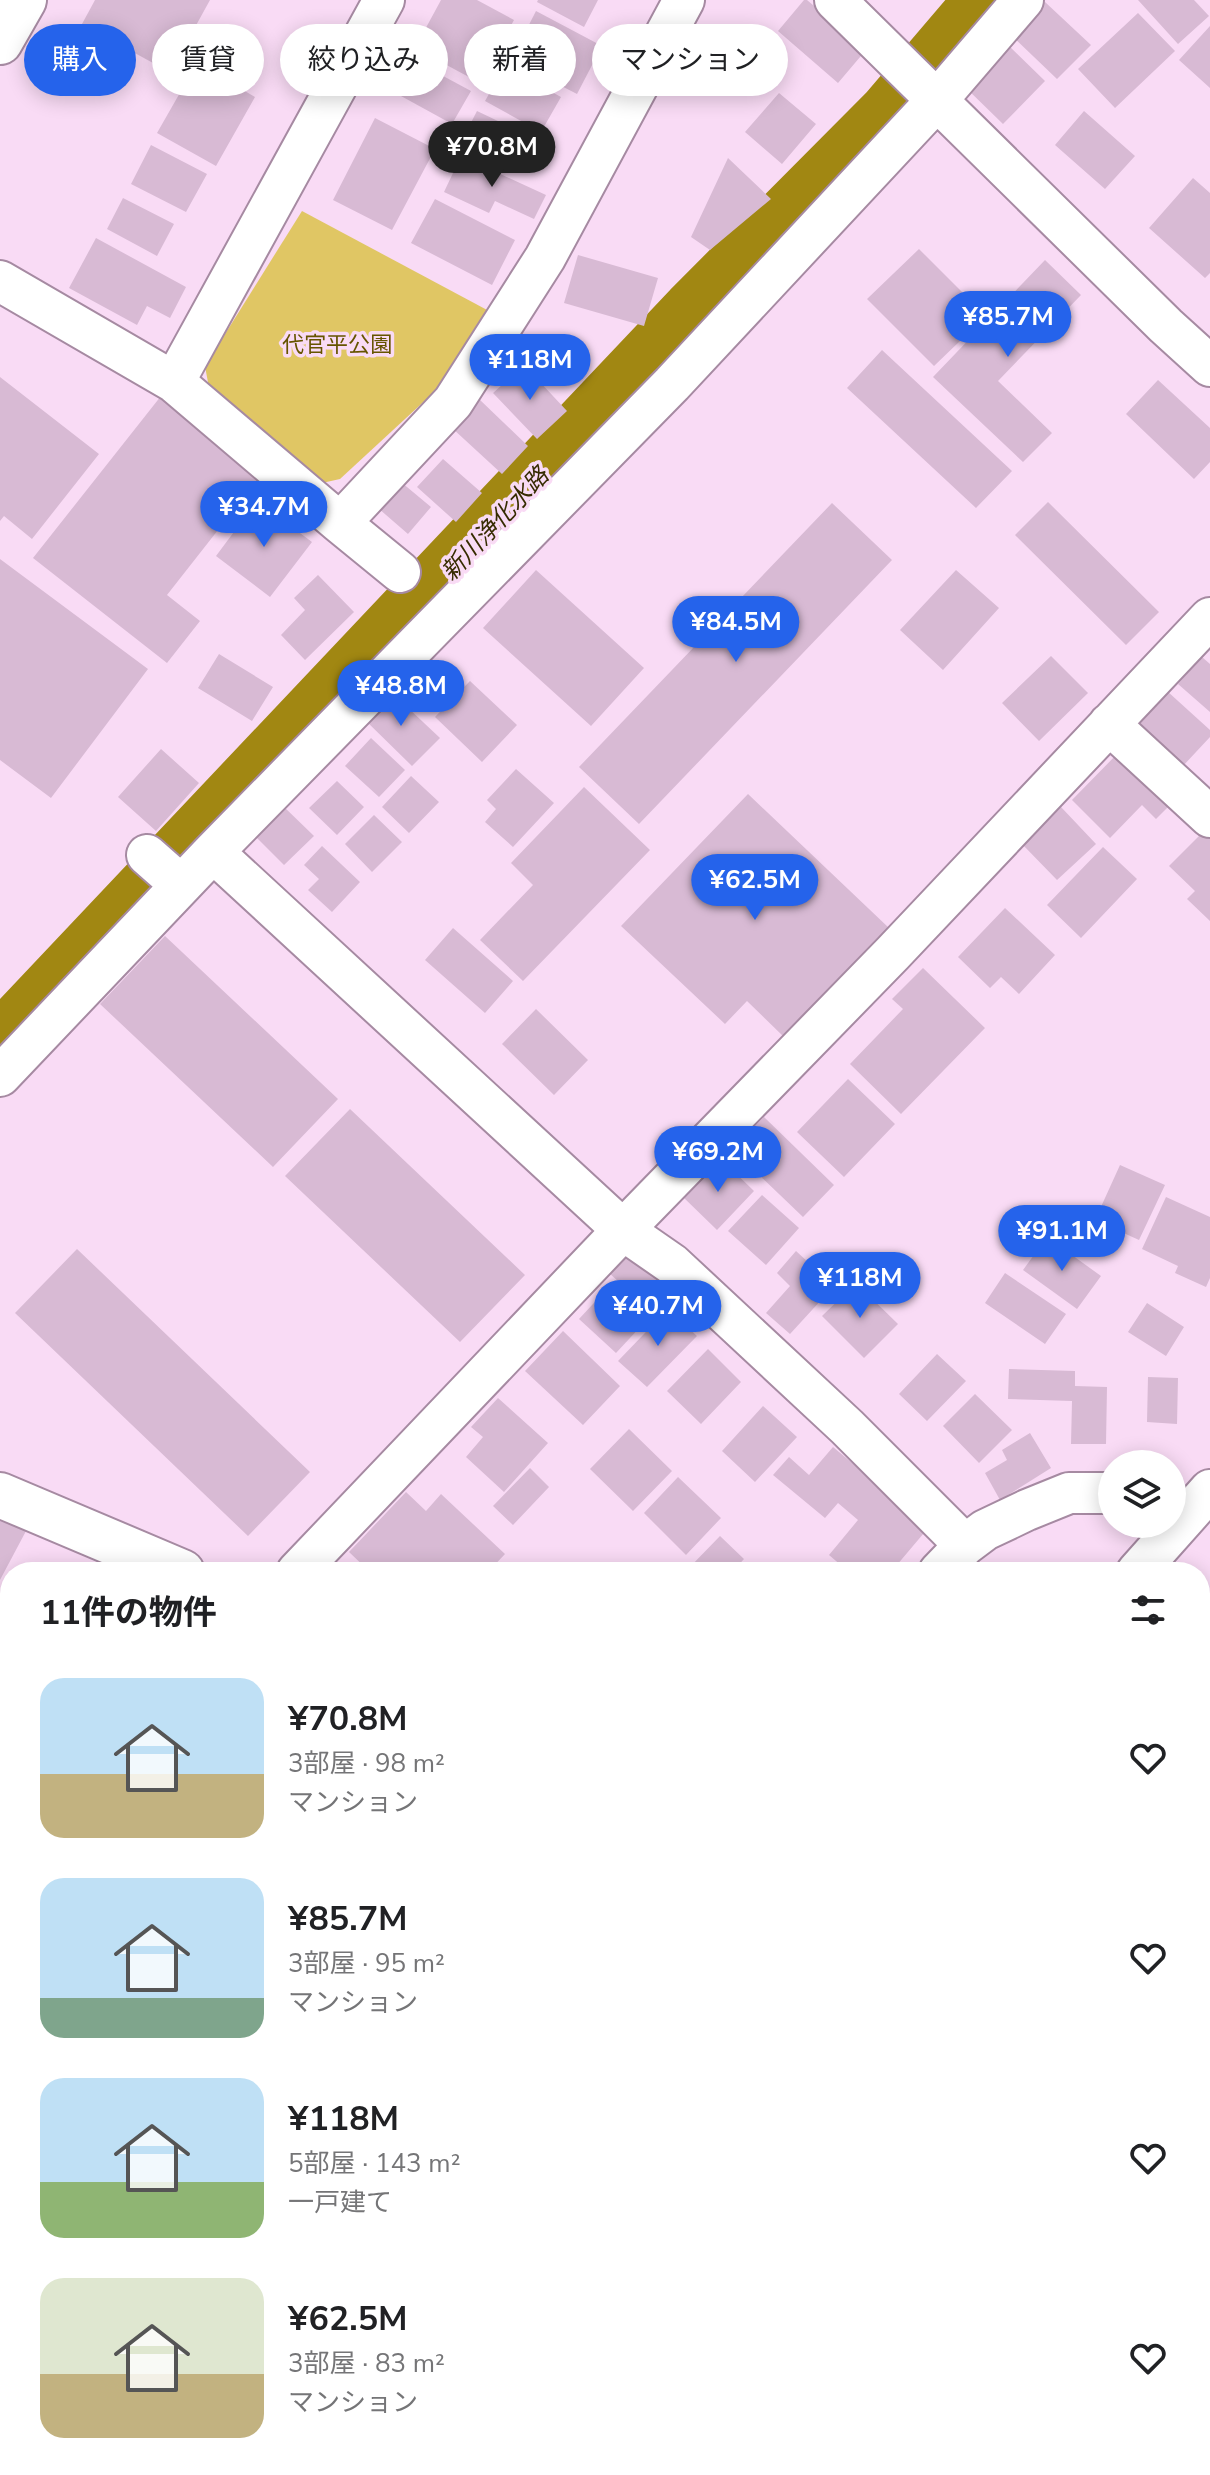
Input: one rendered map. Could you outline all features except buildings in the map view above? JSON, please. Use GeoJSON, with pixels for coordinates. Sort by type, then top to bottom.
{"type":"FeatureCollection","features":[{"type":"Feature","properties":{"kind":"main road"},"geometry":{"type":"LineString","coordinates":[[0,42],[24,0]]}},
{"type":"Feature","properties":{"kind":"main road"},"geometry":{"type":"LineString","coordinates":[[0,1495],[158,1562]]}},
{"type":"Feature","properties":{"kind":"street"},"geometry":{"type":"LineString","coordinates":[[174,382],[384,0]]}},
{"type":"Feature","properties":{"kind":"street"},"geometry":{"type":"LineString","coordinates":[[340,523],[453,402],[545,258],[684,0]]}},
{"type":"Feature","properties":{"kind":"street"},"geometry":{"type":"LineString","coordinates":[[835,0],[1210,366]]}},
{"type":"Feature","properties":{"kind":"street"},"geometry":{"type":"LineString","coordinates":[[0,1076],[213,852],[662,395],[1023,0]]}},
{"type":"Feature","properties":{"kind":"street"},"geometry":{"type":"LineString","coordinates":[[0,281],[174,382],[400,572]]}},
{"type":"Feature","properties":{"kind":"street"},"geometry":{"type":"LineString","coordinates":[[307,1562],[893,953],[1210,618]]}},
{"type":"Feature","properties":{"kind":"street"},"geometry":{"type":"LineString","coordinates":[[1109,724],[1210,817]]}},
{"type":"Feature","properties":{"kind":"street"},"geometry":{"type":"LineString","coordinates":[[213,852],[623,1230],[684,1275],[847,1427],[952,1558],[985,1530],[1027,1510],[1069,1493],[1098,1493]]}},
{"type":"Feature","properties":{"kind":"street"},"geometry":{"type":"LineString","coordinates":[[147,855],[181,885]]}},
{"type":"Feature","properties":{"kind":"street"},"geometry":{"type":"LineString","coordinates":[[1145,1562],[1192,1499]]}},
{"type":"Feature","properties":{"kind":"green space","name":"代官平公園"},"geometry":{"type":"Polygon","coordinates":[[[302,211],[489,311],[444,383],[340,479],[322,483],[209,388],[205,366],[302,211]]]}},
{"type":"Feature","properties":{"kind":"waterway","name":"新川浄化水路"},"geometry":{"type":"LineString","coordinates":[[24,1023],[695,313],[891,116],[990,0]]}}]}
